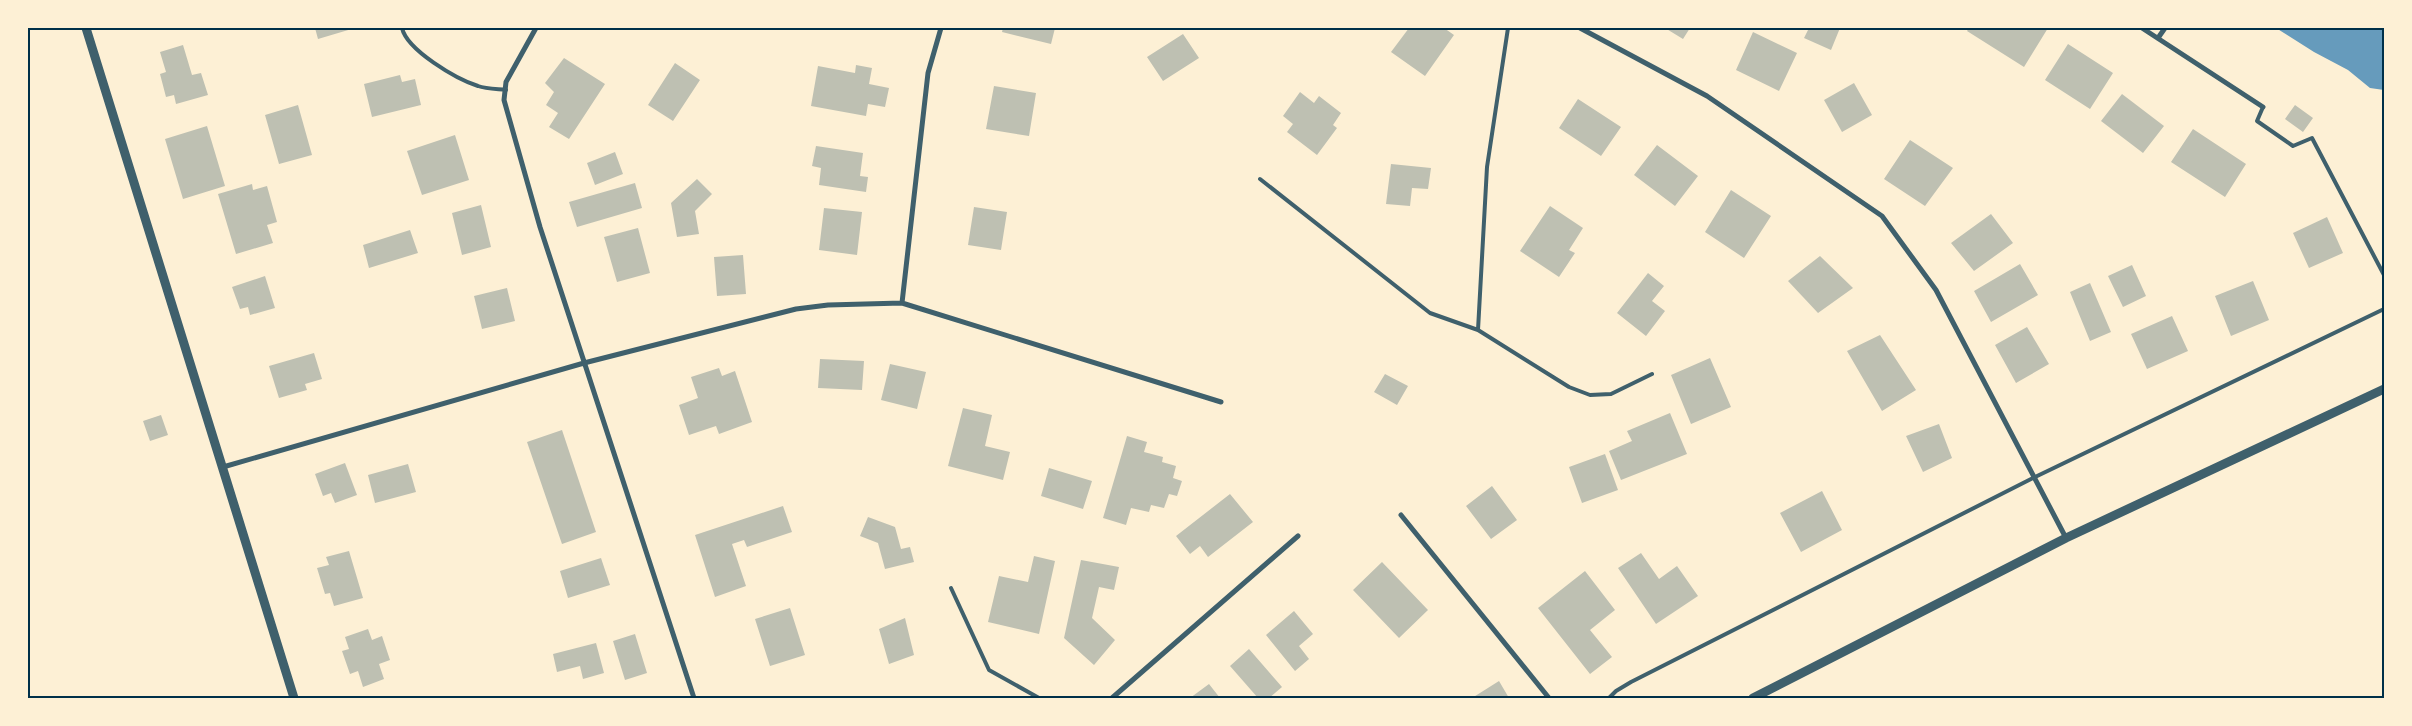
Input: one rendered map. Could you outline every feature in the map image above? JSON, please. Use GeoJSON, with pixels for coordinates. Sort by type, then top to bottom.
{"type":"FeatureCollection","features":[{"type":"Feature","properties":{"kind":"street"},"geometry":{"type":"LineString","coordinates":[[86,28],[294,698]]}},
{"type":"Feature","properties":{"kind":"street"},"geometry":{"type":"LineString","coordinates":[[536,28],[506,82],[504,100],[540,227],[694,698]]}},
{"type":"Feature","properties":{"kind":"street"},"geometry":{"type":"LineString","coordinates":[[902,303],[928,74],[941,28]]}},
{"type":"Feature","properties":{"kind":"street"},"geometry":{"type":"LineString","coordinates":[[1580,28],[1707,96],[1882,216],[1936,290],[2066,538]]}},
{"type":"Feature","properties":{"kind":"street"},"geometry":{"type":"LineString","coordinates":[[2142,28],[2263,107]]}},
{"type":"Feature","properties":{"kind":"street"},"geometry":{"type":"LineString","coordinates":[[2158,38],[2165,28]]}},
{"type":"Feature","properties":{"kind":"street"},"geometry":{"type":"LineString","coordinates":[[223,467],[584,363],[796,309],[828,305],[902,303],[1221,402]]}},
{"type":"Feature","properties":{"kind":"street"},"geometry":{"type":"LineString","coordinates":[[1753,698],[2066,538],[2384,389]]}},
{"type":"Feature","properties":{"kind":"street"},"geometry":{"type":"LineString","coordinates":[[1401,515],[1548,698]]}},
{"type":"Feature","properties":{"kind":"street"},"geometry":{"type":"LineString","coordinates":[[1112,698],[1298,536]]}},
{"type":"Feature","properties":{"kind":"lane"},"geometry":{"type":"LineString","coordinates":[[402,28],[404,37],[444,70],[479,86],[506,90]]}},
{"type":"Feature","properties":{"kind":"lane"},"geometry":{"type":"LineString","coordinates":[[1478,330],[1488,167],[1508,28]]}},
{"type":"Feature","properties":{"kind":"lane"},"geometry":{"type":"LineString","coordinates":[[2263,107],[2257,121],[2293,146],[2312,138],[2384,275]]}},
{"type":"Feature","properties":{"kind":"lane"},"geometry":{"type":"LineString","coordinates":[[1260,179],[1430,313],[1478,330],[1569,387],[1590,395],[1611,394],[1652,374]]}},
{"type":"Feature","properties":{"kind":"lane"},"geometry":{"type":"LineString","coordinates":[[1609,698],[1616,691],[1631,682],[2033,478],[2384,309]]}},
{"type":"Feature","properties":{"kind":"lane"},"geometry":{"type":"LineString","coordinates":[[951,588],[989,670],[1039,698]]}},
{"type":"Feature","properties":{"kind":"water"},"geometry":{"type":"Polygon","coordinates":[[[2276,28],[2384,28],[2384,90],[2370,88],[2348,70],[2314,52],[2276,28]]]}},
{"type":"Feature","properties":{"kind":"building"},"geometry":{"type":"Polygon","coordinates":[[[315,28],[355,28],[318,39],[315,28]]]}},
{"type":"Feature","properties":{"kind":"building"},"geometry":{"type":"Polygon","coordinates":[[[1003,28],[1055,28],[1051,44],[1002,32],[1003,28]]]}},
{"type":"Feature","properties":{"kind":"building"},"geometry":{"type":"Polygon","coordinates":[[[1409,28],[1444,28],[1454,35],[1425,76],[1391,52],[1409,28]]]}},
{"type":"Feature","properties":{"kind":"building"},"geometry":{"type":"Polygon","coordinates":[[[1665,28],[1690,28],[1683,39],[1665,28]]]}},
{"type":"Feature","properties":{"kind":"building"},"geometry":{"type":"Polygon","coordinates":[[[1809,28],[1840,28],[1831,50],[1804,38],[1809,28]]]}},
{"type":"Feature","properties":{"kind":"building"},"geometry":{"type":"Polygon","coordinates":[[[1969,28],[2048,28],[2024,67],[1967,31],[1969,28]]]}},
{"type":"Feature","properties":{"kind":"building"},"geometry":{"type":"Polygon","coordinates":[[[1753,32],[1797,53],[1779,91],[1736,70],[1753,32]]]}},
{"type":"Feature","properties":{"kind":"building"},"geometry":{"type":"Polygon","coordinates":[[[1183,34],[1199,58],[1163,81],[1147,57],[1183,34]]]}},
{"type":"Feature","properties":{"kind":"building"},"geometry":{"type":"Polygon","coordinates":[[[2068,44],[2113,73],[2090,109],[2045,80],[2068,44]]]}},
{"type":"Feature","properties":{"kind":"building"},"geometry":{"type":"Polygon","coordinates":[[[183,45],[192,75],[201,73],[208,95],[176,104],[174,95],[166,97],[160,74],[166,72],[160,52],[183,45]]]}},
{"type":"Feature","properties":{"kind":"building"},"geometry":{"type":"Polygon","coordinates":[[[564,58],[605,84],[569,139],[549,127],[558,113],[546,105],[554,92],[545,83],[564,58]]]}},
{"type":"Feature","properties":{"kind":"building"},"geometry":{"type":"Polygon","coordinates":[[[675,63],[700,80],[673,121],[648,105],[675,63]]]}},
{"type":"Feature","properties":{"kind":"building"},"geometry":{"type":"Polygon","coordinates":[[[856,65],[872,68],[869,84],[889,88],[885,107],[868,104],[866,116],[811,106],[818,66],[855,73],[856,65]]]}},
{"type":"Feature","properties":{"kind":"building"},"geometry":{"type":"Polygon","coordinates":[[[400,75],[402,82],[415,79],[421,105],[372,117],[364,84],[400,75]]]}},
{"type":"Feature","properties":{"kind":"building"},"geometry":{"type":"Polygon","coordinates":[[[1854,83],[1872,115],[1842,132],[1824,100],[1854,83]]]}},
{"type":"Feature","properties":{"kind":"building"},"geometry":{"type":"Polygon","coordinates":[[[994,86],[1036,93],[1029,136],[986,129],[994,86]]]}},
{"type":"Feature","properties":{"kind":"building"},"geometry":{"type":"Polygon","coordinates":[[[1300,92],[1314,103],[1319,96],[1341,113],[1333,125],[1337,128],[1317,155],[1287,132],[1293,124],[1283,116],[1300,92]]]}},
{"type":"Feature","properties":{"kind":"building"},"geometry":{"type":"Polygon","coordinates":[[[2122,94],[2164,126],[2143,153],[2101,121],[2122,94]]]}},
{"type":"Feature","properties":{"kind":"building"},"geometry":{"type":"Polygon","coordinates":[[[1578,99],[1621,127],[1601,156],[1559,128],[1578,99]]]}},
{"type":"Feature","properties":{"kind":"building"},"geometry":{"type":"Polygon","coordinates":[[[298,105],[312,155],[279,164],[265,115],[298,105]]]}},
{"type":"Feature","properties":{"kind":"building"},"geometry":{"type":"Polygon","coordinates":[[[2295,105],[2313,118],[2303,132],[2285,119],[2295,105]]]}},
{"type":"Feature","properties":{"kind":"building"},"geometry":{"type":"Polygon","coordinates":[[[207,126],[225,186],[183,199],[165,139],[207,126]]]}},
{"type":"Feature","properties":{"kind":"building"},"geometry":{"type":"Polygon","coordinates":[[[2193,129],[2246,164],[2225,197],[2171,162],[2193,129]]]}},
{"type":"Feature","properties":{"kind":"building"},"geometry":{"type":"Polygon","coordinates":[[[455,135],[469,180],[422,195],[407,151],[455,135]]]}},
{"type":"Feature","properties":{"kind":"building"},"geometry":{"type":"Polygon","coordinates":[[[1910,140],[1953,168],[1925,206],[1884,179],[1910,140]]]}},
{"type":"Feature","properties":{"kind":"building"},"geometry":{"type":"Polygon","coordinates":[[[1657,145],[1698,176],[1675,206],[1634,175],[1657,145]]]}},
{"type":"Feature","properties":{"kind":"building"},"geometry":{"type":"Polygon","coordinates":[[[816,146],[863,153],[860,176],[868,177],[866,192],[819,185],[821,168],[812,166],[816,146]]]}},
{"type":"Feature","properties":{"kind":"building"},"geometry":{"type":"Polygon","coordinates":[[[615,152],[623,174],[595,185],[587,163],[615,152]]]}},
{"type":"Feature","properties":{"kind":"building"},"geometry":{"type":"Polygon","coordinates":[[[1391,164],[1431,168],[1428,189],[1412,188],[1410,206],[1386,204],[1391,164]]]}},
{"type":"Feature","properties":{"kind":"building"},"geometry":{"type":"Polygon","coordinates":[[[697,179],[712,194],[695,211],[699,234],[677,237],[671,203],[697,179]]]}},
{"type":"Feature","properties":{"kind":"building"},"geometry":{"type":"Polygon","coordinates":[[[635,183],[642,208],[577,227],[569,202],[635,183]]]}},
{"type":"Feature","properties":{"kind":"building"},"geometry":{"type":"Polygon","coordinates":[[[252,184],[253,190],[267,186],[277,222],[267,225],[273,243],[236,254],[218,194],[252,184]]]}},
{"type":"Feature","properties":{"kind":"building"},"geometry":{"type":"Polygon","coordinates":[[[1731,190],[1771,216],[1744,258],[1705,232],[1731,190]]]}},
{"type":"Feature","properties":{"kind":"building"},"geometry":{"type":"Polygon","coordinates":[[[481,205],[491,247],[462,255],[452,213],[481,205]]]}},
{"type":"Feature","properties":{"kind":"building"},"geometry":{"type":"Polygon","coordinates":[[[1550,206],[1583,228],[1569,250],[1575,253],[1559,277],[1520,251],[1550,206]]]}},
{"type":"Feature","properties":{"kind":"building"},"geometry":{"type":"Polygon","coordinates":[[[974,207],[1007,212],[1001,250],[968,245],[974,207]]]}},
{"type":"Feature","properties":{"kind":"building"},"geometry":{"type":"Polygon","coordinates":[[[824,208],[862,212],[857,255],[819,250],[824,208]]]}},
{"type":"Feature","properties":{"kind":"building"},"geometry":{"type":"Polygon","coordinates":[[[1991,214],[2013,243],[1974,271],[1951,243],[1991,214]]]}},
{"type":"Feature","properties":{"kind":"building"},"geometry":{"type":"Polygon","coordinates":[[[2327,217],[2343,253],[2309,268],[2293,233],[2327,217]]]}},
{"type":"Feature","properties":{"kind":"building"},"geometry":{"type":"Polygon","coordinates":[[[638,228],[650,273],[617,282],[604,237],[638,228]]]}},
{"type":"Feature","properties":{"kind":"building"},"geometry":{"type":"Polygon","coordinates":[[[410,230],[418,253],[369,268],[363,245],[410,230]]]}},
{"type":"Feature","properties":{"kind":"building"},"geometry":{"type":"Polygon","coordinates":[[[743,255],[746,294],[717,296],[714,257],[743,255]]]}},
{"type":"Feature","properties":{"kind":"building"},"geometry":{"type":"Polygon","coordinates":[[[1820,256],[1853,288],[1818,313],[1788,281],[1820,256]]]}},
{"type":"Feature","properties":{"kind":"building"},"geometry":{"type":"Polygon","coordinates":[[[2020,264],[2038,295],[1991,322],[1974,291],[2020,264]]]}},
{"type":"Feature","properties":{"kind":"building"},"geometry":{"type":"Polygon","coordinates":[[[2132,265],[2146,296],[2123,307],[2108,276],[2132,265]]]}},
{"type":"Feature","properties":{"kind":"building"},"geometry":{"type":"Polygon","coordinates":[[[1648,273],[1664,286],[1652,301],[1665,311],[1646,336],[1617,313],[1648,273]]]}},
{"type":"Feature","properties":{"kind":"building"},"geometry":{"type":"Polygon","coordinates":[[[265,276],[275,308],[250,315],[248,307],[240,309],[232,287],[265,276]]]}},
{"type":"Feature","properties":{"kind":"building"},"geometry":{"type":"Polygon","coordinates":[[[2253,281],[2269,320],[2231,336],[2215,296],[2253,281]]]}},
{"type":"Feature","properties":{"kind":"building"},"geometry":{"type":"Polygon","coordinates":[[[2090,283],[2111,332],[2090,341],[2070,292],[2090,283]]]}},
{"type":"Feature","properties":{"kind":"building"},"geometry":{"type":"Polygon","coordinates":[[[507,288],[515,321],[482,329],[474,296],[507,288]]]}},
{"type":"Feature","properties":{"kind":"building"},"geometry":{"type":"Polygon","coordinates":[[[2172,316],[2188,351],[2147,369],[2131,334],[2172,316]]]}},
{"type":"Feature","properties":{"kind":"building"},"geometry":{"type":"Polygon","coordinates":[[[2027,327],[2049,364],[2016,383],[1995,345],[2027,327]]]}},
{"type":"Feature","properties":{"kind":"building"},"geometry":{"type":"Polygon","coordinates":[[[1880,335],[1916,390],[1882,411],[1847,351],[1880,335]]]}},
{"type":"Feature","properties":{"kind":"building"},"geometry":{"type":"Polygon","coordinates":[[[314,353],[322,379],[305,384],[307,390],[279,398],[269,366],[314,353]]]}},
{"type":"Feature","properties":{"kind":"building"},"geometry":{"type":"Polygon","coordinates":[[[1710,358],[1731,407],[1691,424],[1671,375],[1710,358]]]}},
{"type":"Feature","properties":{"kind":"building"},"geometry":{"type":"Polygon","coordinates":[[[820,359],[864,361],[862,390],[818,388],[820,359]]]}},
{"type":"Feature","properties":{"kind":"building"},"geometry":{"type":"Polygon","coordinates":[[[890,364],[926,372],[917,409],[881,400],[890,364]]]}},
{"type":"Feature","properties":{"kind":"building"},"geometry":{"type":"Polygon","coordinates":[[[719,368],[722,376],[735,371],[752,422],[719,434],[716,426],[689,435],[679,405],[698,398],[691,377],[719,368]]]}},
{"type":"Feature","properties":{"kind":"building"},"geometry":{"type":"Polygon","coordinates":[[[1385,374],[1408,386],[1397,405],[1374,392],[1385,374]]]}},
{"type":"Feature","properties":{"kind":"building"},"geometry":{"type":"Polygon","coordinates":[[[963,408],[992,415],[985,446],[1010,452],[1003,480],[948,466],[963,408]]]}},
{"type":"Feature","properties":{"kind":"building"},"geometry":{"type":"Polygon","coordinates":[[[1670,413],[1687,454],[1621,480],[1609,451],[1632,441],[1627,431],[1670,413]]]}},
{"type":"Feature","properties":{"kind":"building"},"geometry":{"type":"Polygon","coordinates":[[[161,415],[168,435],[150,441],[143,421],[161,415]]]}},
{"type":"Feature","properties":{"kind":"building"},"geometry":{"type":"Polygon","coordinates":[[[1939,424],[1952,458],[1923,472],[1906,436],[1939,424]]]}},
{"type":"Feature","properties":{"kind":"building"},"geometry":{"type":"Polygon","coordinates":[[[562,430],[596,532],[562,544],[527,442],[562,430]]]}},
{"type":"Feature","properties":{"kind":"building"},"geometry":{"type":"Polygon","coordinates":[[[1127,436],[1147,442],[1144,452],[1163,457],[1162,462],[1176,466],[1173,478],[1182,481],[1177,496],[1169,494],[1164,508],[1151,505],[1149,512],[1131,508],[1126,525],[1103,518],[1127,436]]]}},
{"type":"Feature","properties":{"kind":"building"},"geometry":{"type":"Polygon","coordinates":[[[1605,454],[1618,490],[1582,503],[1569,467],[1605,454]]]}},
{"type":"Feature","properties":{"kind":"building"},"geometry":{"type":"Polygon","coordinates":[[[345,463],[357,495],[335,503],[331,493],[323,496],[315,474],[345,463]]]}},
{"type":"Feature","properties":{"kind":"building"},"geometry":{"type":"Polygon","coordinates":[[[408,464],[416,492],[375,503],[368,475],[408,464]]]}},
{"type":"Feature","properties":{"kind":"building"},"geometry":{"type":"Polygon","coordinates":[[[1049,468],[1092,481],[1083,509],[1041,496],[1049,468]]]}},
{"type":"Feature","properties":{"kind":"building"},"geometry":{"type":"Polygon","coordinates":[[[1492,486],[1517,520],[1491,539],[1466,506],[1492,486]]]}},
{"type":"Feature","properties":{"kind":"building"},"geometry":{"type":"Polygon","coordinates":[[[1822,491],[1842,530],[1801,552],[1780,513],[1822,491]]]}},
{"type":"Feature","properties":{"kind":"building"},"geometry":{"type":"Polygon","coordinates":[[[1230,494],[1253,522],[1208,557],[1200,546],[1190,554],[1176,536],[1230,494]]]}},
{"type":"Feature","properties":{"kind":"building"},"geometry":{"type":"Polygon","coordinates":[[[783,506],[792,532],[747,547],[744,540],[732,544],[746,586],[715,597],[695,535],[783,506]]]}},
{"type":"Feature","properties":{"kind":"building"},"geometry":{"type":"Polygon","coordinates":[[[868,517],[895,527],[901,549],[910,547],[914,562],[885,569],[878,543],[860,536],[868,517]]]}},
{"type":"Feature","properties":{"kind":"building"},"geometry":{"type":"Polygon","coordinates":[[[349,551],[363,598],[334,606],[330,593],[325,594],[317,568],[329,565],[326,557],[349,551]]]}},
{"type":"Feature","properties":{"kind":"building"},"geometry":{"type":"Polygon","coordinates":[[[1641,553],[1659,579],[1677,566],[1698,596],[1656,624],[1618,568],[1641,553]]]}},
{"type":"Feature","properties":{"kind":"building"},"geometry":{"type":"Polygon","coordinates":[[[1034,556],[1055,561],[1039,634],[988,622],[999,576],[1028,582],[1034,556]]]}},
{"type":"Feature","properties":{"kind":"building"},"geometry":{"type":"Polygon","coordinates":[[[601,558],[610,585],[568,598],[560,571],[601,558]]]}},
{"type":"Feature","properties":{"kind":"building"},"geometry":{"type":"Polygon","coordinates":[[[1081,560],[1119,567],[1114,590],[1099,587],[1092,618],[1115,640],[1094,665],[1064,638],[1081,560]]]}},
{"type":"Feature","properties":{"kind":"building"},"geometry":{"type":"Polygon","coordinates":[[[1382,562],[1428,610],[1399,638],[1353,590],[1382,562]]]}},
{"type":"Feature","properties":{"kind":"building"},"geometry":{"type":"Polygon","coordinates":[[[1585,571],[1615,610],[1590,630],[1612,657],[1590,674],[1538,608],[1585,571]]]}},
{"type":"Feature","properties":{"kind":"building"},"geometry":{"type":"Polygon","coordinates":[[[790,608],[805,655],[770,666],[755,619],[790,608]]]}},
{"type":"Feature","properties":{"kind":"building"},"geometry":{"type":"Polygon","coordinates":[[[1294,611],[1313,634],[1299,646],[1309,659],[1295,671],[1266,635],[1294,611]]]}},
{"type":"Feature","properties":{"kind":"building"},"geometry":{"type":"Polygon","coordinates":[[[905,618],[914,655],[889,664],[879,629],[905,618]]]}},
{"type":"Feature","properties":{"kind":"building"},"geometry":{"type":"Polygon","coordinates":[[[368,629],[372,640],[382,636],[390,660],[379,664],[384,679],[363,687],[358,671],[350,674],[342,651],[349,649],[345,637],[368,629]]]}},
{"type":"Feature","properties":{"kind":"building"},"geometry":{"type":"Polygon","coordinates":[[[635,634],[647,673],[625,680],[613,641],[635,634]]]}},
{"type":"Feature","properties":{"kind":"building"},"geometry":{"type":"Polygon","coordinates":[[[596,643],[604,673],[583,679],[580,666],[557,672],[553,654],[596,643]]]}},
{"type":"Feature","properties":{"kind":"building"},"geometry":{"type":"Polygon","coordinates":[[[1249,649],[1282,687],[1269,698],[1258,698],[1230,666],[1249,649]]]}},
{"type":"Feature","properties":{"kind":"building"},"geometry":{"type":"Polygon","coordinates":[[[1499,681],[1509,698],[1472,698],[1499,681]]]}},
{"type":"Feature","properties":{"kind":"building"},"geometry":{"type":"Polygon","coordinates":[[[1209,684],[1220,698],[1190,698],[1209,684]]]}}]}
